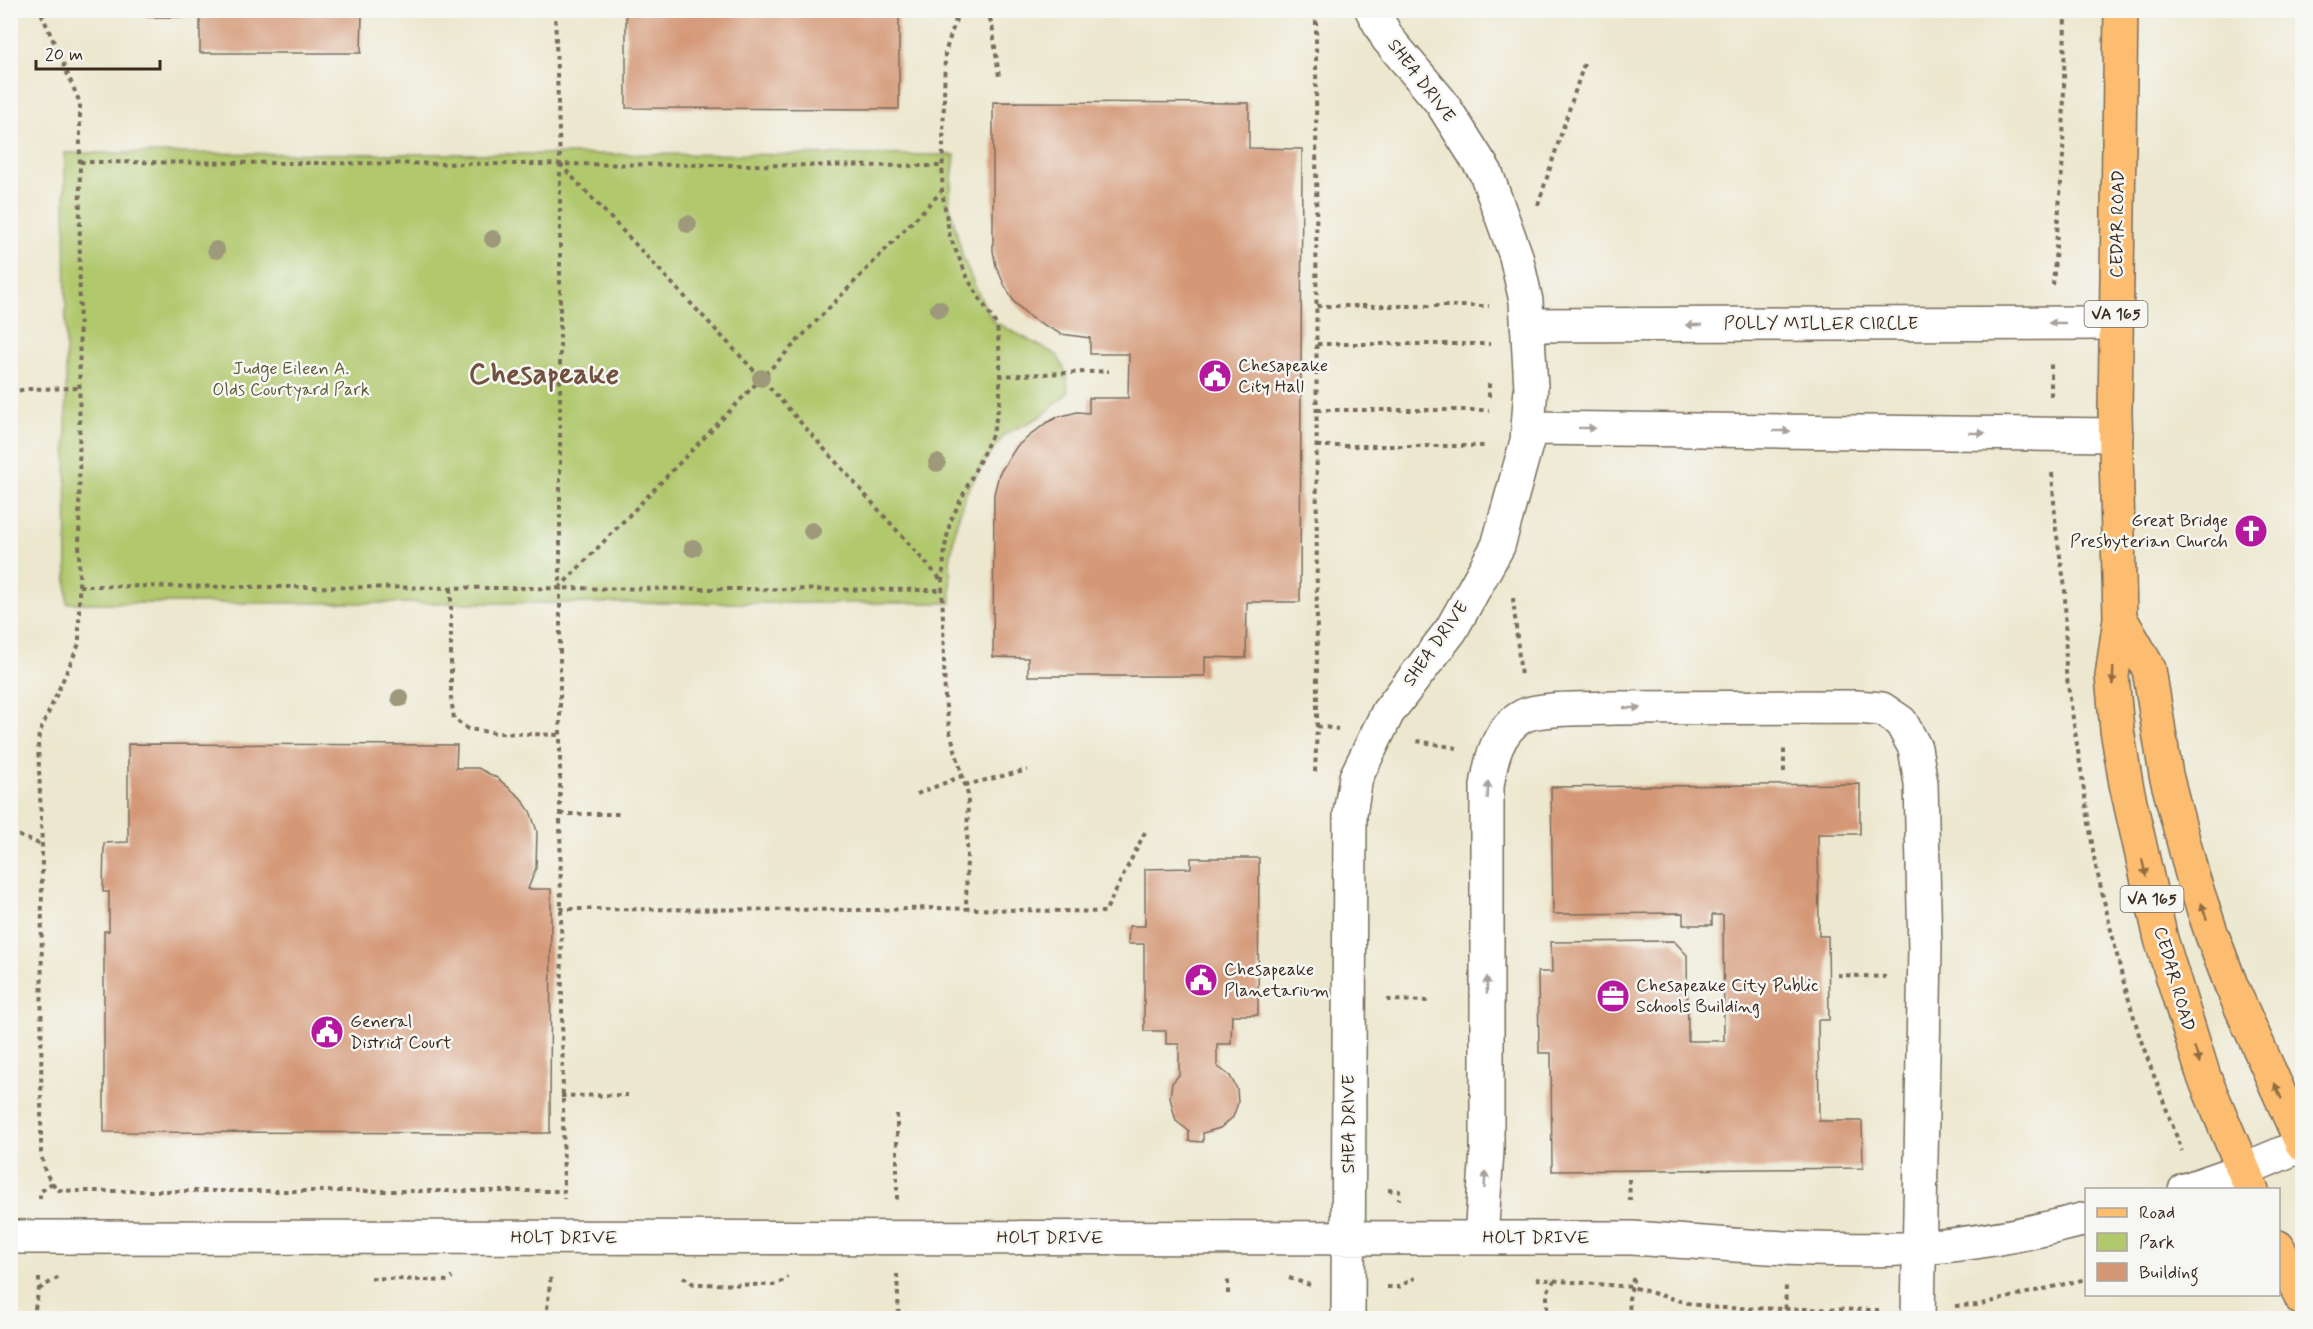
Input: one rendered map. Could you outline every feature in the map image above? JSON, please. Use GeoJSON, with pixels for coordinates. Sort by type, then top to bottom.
{"type":"FeatureCollection","features":[{"type":"Feature","properties":{"kind":"main road","name":"CEDAR ROAD"},"geometry":{"type":"LineString","coordinates":[[2121,10],[2116,323],[2120,618],[2112,676],[2117,730],[2128,795],[2161,939],[2204,1077],[2247,1180]]}},
{"type":"Feature","properties":{"kind":"main road","name":"CEDAR ROAD"},"geometry":{"type":"LineString","coordinates":[[2120,618],[2149,669],[2166,775],[2193,878],[2212,934],[2231,985],[2302,1145]]}},
{"type":"Feature","properties":{"kind":"main road"},"geometry":{"type":"LineString","coordinates":[[2280,1250],[2302,1299]]}},
{"type":"Feature","properties":{"kind":"street","name":"SHEA DRIVE"},"geometry":{"type":"LineString","coordinates":[[1348,1318],[1350,814],[1356,777],[1370,744],[1388,712],[1451,630],[1498,546],[1527,441],[1531,388],[1526,301],[1516,256],[1486,173],[1441,102],[1388,39],[1372,10]]}},
{"type":"Feature","properties":{"kind":"street","name":"POLLY MILLER CIRCLE"},"geometry":{"type":"LineString","coordinates":[[1527,325],[2116,323]]}},
{"type":"Feature","properties":{"kind":"street"},"geometry":{"type":"LineString","coordinates":[[1528,428],[2116,435]]}},
{"type":"Feature","properties":{"kind":"street"},"geometry":{"type":"LineString","coordinates":[[1481,1238],[1487,1151],[1487,786],[1491,760],[1498,741],[1510,725],[1524,715],[1552,711],[1690,707],[1882,709],[1901,722],[1915,748],[1921,783],[1925,949],[1923,1153],[1918,1313]]}},
{"type":"Feature","properties":{"kind":"street"},"geometry":{"type":"LineString","coordinates":[[2198,1188],[2247,1180],[2302,1145]]}},
{"type":"Feature","properties":{"kind":"street","name":"HOLT DRIVE"},"geometry":{"type":"LineString","coordinates":[[25,1236],[1631,1238],[1784,1247],[1919,1248],[1989,1241],[2085,1219]]}},
{"type":"Feature","properties":{"kind":"path"},"geometry":{"type":"LineString","coordinates":[[40,10],[80,103],[79,644],[39,734],[42,845],[41,1153],[45,1172],[59,1190],[74,1191],[564,1191]]}},
{"type":"Feature","properties":{"kind":"path"},"geometry":{"type":"LineString","coordinates":[[546,1318],[564,1191],[560,909],[560,164],[555,10]]}},
{"type":"Feature","properties":{"kind":"path"},"geometry":{"type":"LineString","coordinates":[[959,10],[945,53],[942,191],[950,237],[969,281],[997,326],[999,376],[999,400],[993,433],[950,522],[942,582],[945,700],[950,732],[968,795],[966,909]]}},
{"type":"Feature","properties":{"kind":"path"},"geometry":{"type":"LineString","coordinates":[[986,10],[992,24],[999,77]]}},
{"type":"Feature","properties":{"kind":"path"},"geometry":{"type":"LineString","coordinates":[[1315,778],[1317,726],[1316,10]]}},
{"type":"Feature","properties":{"kind":"path"},"geometry":{"type":"LineString","coordinates":[[1704,10],[1709,13],[1886,10]]}},
{"type":"Feature","properties":{"kind":"path"},"geometry":{"type":"LineString","coordinates":[[80,162],[944,166]]}},
{"type":"Feature","properties":{"kind":"path"},"geometry":{"type":"LineString","coordinates":[[560,164],[761,378],[942,582]]}},
{"type":"Feature","properties":{"kind":"path"},"geometry":{"type":"LineString","coordinates":[[559,588],[942,191]]}},
{"type":"Feature","properties":{"kind":"path"},"geometry":{"type":"LineString","coordinates":[[1317,306],[1490,306]]}},
{"type":"Feature","properties":{"kind":"path"},"geometry":{"type":"LineString","coordinates":[[1316,344],[1490,344]]}},
{"type":"Feature","properties":{"kind":"path"},"geometry":{"type":"LineString","coordinates":[[999,376],[1109,371]]}},
{"type":"Feature","properties":{"kind":"path"},"geometry":{"type":"LineString","coordinates":[[10,392],[27,389],[80,388]]}},
{"type":"Feature","properties":{"kind":"path"},"geometry":{"type":"LineString","coordinates":[[1317,410],[1489,410]]}},
{"type":"Feature","properties":{"kind":"path"},"geometry":{"type":"LineString","coordinates":[[1317,446],[1489,446]]}},
{"type":"Feature","properties":{"kind":"path"},"geometry":{"type":"LineString","coordinates":[[79,586],[942,590]]}},
{"type":"Feature","properties":{"kind":"path"},"geometry":{"type":"LineString","coordinates":[[451,588],[451,698],[454,720],[468,729],[497,733],[560,735]]}},
{"type":"Feature","properties":{"kind":"path"},"geometry":{"type":"LineString","coordinates":[[1772,746],[1795,746]]}},
{"type":"Feature","properties":{"kind":"path"},"geometry":{"type":"LineString","coordinates":[[1784,746],[1784,772]]}},
{"type":"Feature","properties":{"kind":"path"},"geometry":{"type":"LineString","coordinates":[[965,785],[1028,770]]}},
{"type":"Feature","properties":{"kind":"path"},"geometry":{"type":"LineString","coordinates":[[917,794],[962,776]]}},
{"type":"Feature","properties":{"kind":"path"},"geometry":{"type":"LineString","coordinates":[[560,814],[621,814]]}},
{"type":"Feature","properties":{"kind":"path"},"geometry":{"type":"LineString","coordinates":[[10,832],[42,845]]}},
{"type":"Feature","properties":{"kind":"path"},"geometry":{"type":"LineString","coordinates":[[560,909],[966,909],[1105,912],[1145,832]]}},
{"type":"Feature","properties":{"kind":"path"},"geometry":{"type":"LineString","coordinates":[[1837,975],[1894,977]]}},
{"type":"Feature","properties":{"kind":"path"},"geometry":{"type":"LineString","coordinates":[[561,1096],[628,1095]]}},
{"type":"Feature","properties":{"kind":"path"},"geometry":{"type":"LineString","coordinates":[[33,1318],[39,1289],[25,1236],[40,1192],[52,1183]]}},
{"type":"Feature","properties":{"kind":"path"},"geometry":{"type":"LineString","coordinates":[[1307,1237],[1309,1295]]}},
{"type":"Feature","properties":{"kind":"path"},"geometry":{"type":"LineString","coordinates":[[366,1276],[375,1279],[448,1281],[458,1273]]}},
{"type":"Feature","properties":{"kind":"path"},"geometry":{"type":"LineString","coordinates":[[886,1273],[897,1273]]}},
{"type":"Feature","properties":{"kind":"path"},"geometry":{"type":"LineString","coordinates":[[1228,1273],[1228,1294]]}},
{"type":"Feature","properties":{"kind":"path"},"geometry":{"type":"LineString","coordinates":[[679,1274],[694,1284],[776,1285],[789,1276],[798,1274]]}},
{"type":"Feature","properties":{"kind":"path"},"geometry":{"type":"LineString","coordinates":[[541,1275],[562,1275]]}},
{"type":"Feature","properties":{"kind":"path"},"geometry":{"type":"LineString","coordinates":[[39,1289],[59,1277],[68,1276]]}},
{"type":"Feature","properties":{"kind":"path"},"geometry":{"type":"LineString","coordinates":[[1285,1277],[1309,1285],[1349,1284],[1400,1287],[1414,1278],[1423,1276]]}},
{"type":"Feature","properties":{"kind":"path"},"geometry":{"type":"LineString","coordinates":[[1532,1278],[1632,1287],[1691,1304],[1718,1308],[1899,1310],[1918,1313],[1977,1305],[2085,1279]]}},
{"type":"Feature","properties":{"kind":"path"},"geometry":{"type":"LineString","coordinates":[[1547,1318],[1546,1292],[1554,1281]]}},
{"type":"Feature","properties":{"kind":"green space","name":"Judge Eileen A. Olds Courtyard Park"},"geometry":{"type":"Polygon","coordinates":[[[65,153],[955,155],[949,203],[963,258],[977,291],[993,321],[1057,355],[1067,374],[1068,393],[1040,417],[1005,434],[983,464],[966,493],[956,525],[950,561],[951,603],[67,603],[65,153]]]}},
{"type":"Feature","properties":{"kind":"building"},"geometry":{"type":"Polygon","coordinates":[[[146,10],[368,10],[368,13],[362,14],[361,53],[200,53],[200,17],[146,17],[146,10]]]}},
{"type":"Feature","properties":{"kind":"building"},"geometry":{"type":"Polygon","coordinates":[[[626,10],[899,10],[899,109],[626,108],[626,10]]]}},
{"type":"Feature","properties":{"kind":"building","name":"Chesapeake City Hall"},"geometry":{"type":"Polygon","coordinates":[[[993,102],[1249,103],[1249,148],[1302,149],[1300,602],[1247,602],[1246,658],[1205,657],[1205,676],[1028,676],[1028,658],[993,657],[994,494],[999,474],[1017,446],[1046,423],[1077,412],[1089,413],[1089,398],[1128,398],[1129,354],[1090,354],[1090,338],[1061,334],[1031,318],[1014,302],[1005,286],[996,266],[993,251],[993,102]]]}},
{"type":"Feature","properties":{"kind":"building","name":"General District Court"},"geometry":{"type":"Polygon","coordinates":[[[128,744],[457,745],[456,768],[478,768],[497,778],[520,797],[530,811],[537,831],[536,868],[528,889],[551,889],[550,1133],[104,1132],[104,931],[109,931],[109,892],[103,892],[104,843],[128,842],[128,744]]]}},
{"type":"Feature","properties":{"kind":"building","name":"Chesapeake City Public Schools Building"},"geometry":{"type":"Polygon","coordinates":[[[1860,784],[1860,834],[1818,834],[1819,936],[1828,936],[1829,1020],[1818,1020],[1819,1121],[1862,1121],[1863,1168],[1552,1171],[1551,1053],[1539,1053],[1538,972],[1552,972],[1551,942],[1674,941],[1687,955],[1688,1041],[1724,1041],[1723,915],[1712,915],[1712,925],[1683,925],[1683,913],[1553,914],[1551,787],[1860,784]]]}},
{"type":"Feature","properties":{"kind":"building","name":"Chesapeake Planetarium"},"geometry":{"type":"Polygon","coordinates":[[[1191,858],[1259,858],[1258,1015],[1232,1015],[1231,1044],[1217,1044],[1217,1066],[1230,1076],[1237,1089],[1238,1103],[1233,1117],[1220,1128],[1203,1133],[1203,1142],[1189,1141],[1189,1131],[1176,1121],[1170,1098],[1172,1083],[1179,1075],[1179,1044],[1166,1044],[1166,1031],[1144,1031],[1144,944],[1128,944],[1129,926],[1145,926],[1145,869],[1191,868],[1191,858]]]}},
{"type":"Feature","properties":{"kind":"place","name":"Chesapeake City Hall"},"geometry":{"type":"Point","coordinates":[1215,376]}},
{"type":"Feature","properties":{"kind":"place","name":"Great Bridge Presbyterian Church"},"geometry":{"type":"Point","coordinates":[2251,531]}},
{"type":"Feature","properties":{"kind":"place","name":"Chesapeake Planetarium"},"geometry":{"type":"Point","coordinates":[1201,980]}},
{"type":"Feature","properties":{"kind":"place","name":"Chesapeake City Public Schools Building"},"geometry":{"type":"Point","coordinates":[1613,996]}},
{"type":"Feature","properties":{"kind":"place","name":"General District Court"},"geometry":{"type":"Point","coordinates":[327,1032]}},
{"type":"Feature","properties":{"kind":"district","name":"Chesapeake"},"geometry":{"type":"Point","coordinates":[544,374]}}]}
